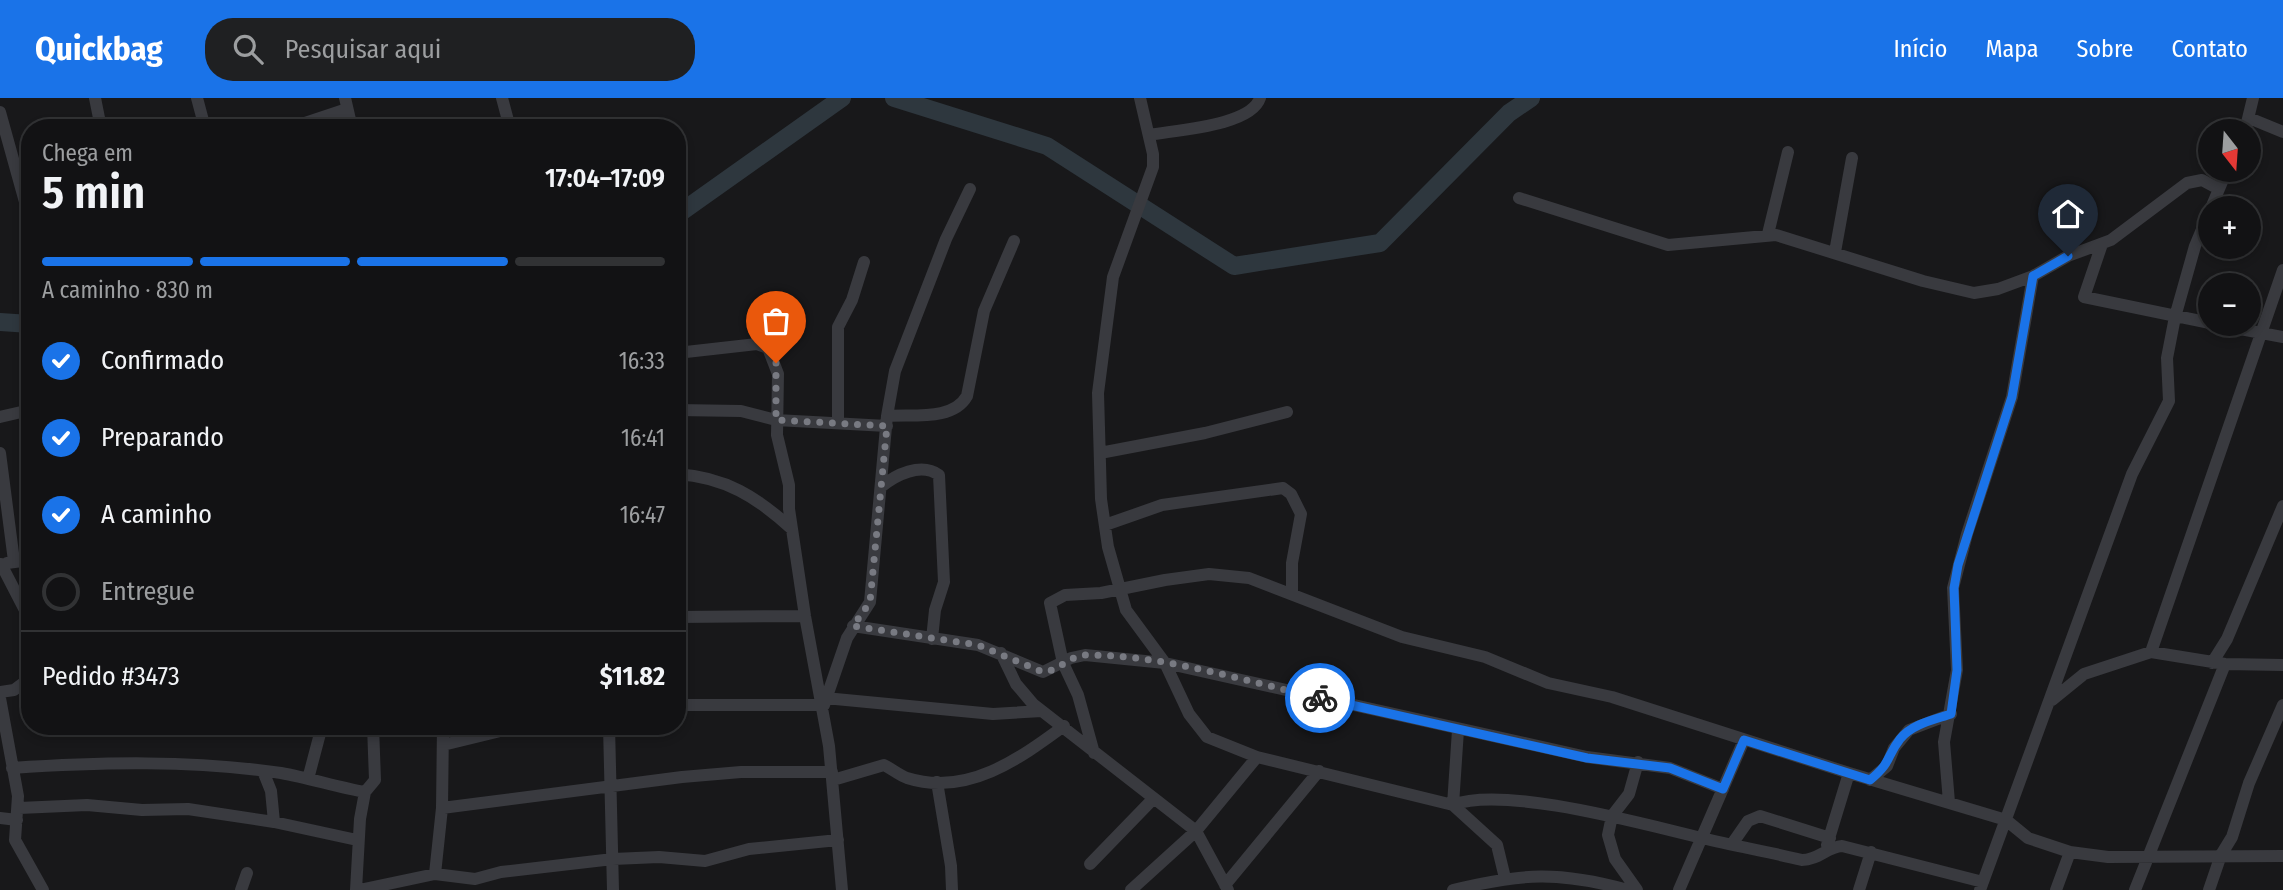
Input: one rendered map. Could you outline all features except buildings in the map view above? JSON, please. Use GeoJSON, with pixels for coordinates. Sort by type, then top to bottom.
{"type":"FeatureCollection","features":[{"type":"Feature","properties":{"kind":"street"},"geometry":{"type":"LineString","coordinates":[[95,98],[100,119]]}},
{"type":"Feature","properties":{"kind":"street"},"geometry":{"type":"LineString","coordinates":[[197,98],[202,119]]}},
{"type":"Feature","properties":{"kind":"street"},"geometry":{"type":"LineString","coordinates":[[502,98],[508,119]]}},
{"type":"Feature","properties":{"kind":"street"},"geometry":{"type":"LineString","coordinates":[[1140,98],[1153,167],[1113,277],[1098,393],[1105,525],[1119,590],[1135,625],[1165,663],[1189,714],[1207,737],[1256,757],[1453,805],[1485,799],[1612,816],[1802,860],[1811,860],[1825,851],[1842,846],[1871,852],[1982,886],[2132,474],[2169,401],[2166,358],[2175,317],[2195,246],[2220,182]]}},
{"type":"Feature","properties":{"kind":"street"},"geometry":{"type":"LineString","coordinates":[[1149,135],[1240,119],[1255,107],[1261,98]]}},
{"type":"Feature","properties":{"kind":"street"},"geometry":{"type":"LineString","coordinates":[[2253,98],[2249,118],[2283,132]]}},
{"type":"Feature","properties":{"kind":"street"},"geometry":{"type":"LineString","coordinates":[[310,119],[346,103]]}},
{"type":"Feature","properties":{"kind":"street"},"geometry":{"type":"LineString","coordinates":[[0,112],[21,187]]}},
{"type":"Feature","properties":{"kind":"street"},"geometry":{"type":"LineString","coordinates":[[1768,234],[1788,152]]}},
{"type":"Feature","properties":{"kind":"street"},"geometry":{"type":"LineString","coordinates":[[1835,252],[1852,158]]}},
{"type":"Feature","properties":{"kind":"street"},"geometry":{"type":"LineString","coordinates":[[15,165],[21,164]]}},
{"type":"Feature","properties":{"kind":"street"},"geometry":{"type":"LineString","coordinates":[[1519,198],[1651,242],[1668,245],[1768,234],[1958,291],[1987,292],[2033,276],[2068,256],[2102,244],[2187,183],[2202,180],[2217,188]]}},
{"type":"Feature","properties":{"kind":"street"},"geometry":{"type":"LineString","coordinates":[[824,702],[853,626],[870,602],[887,421],[895,371],[917,311],[970,189]]}},
{"type":"Feature","properties":{"kind":"street"},"geometry":{"type":"LineString","coordinates":[[686,410],[741,411],[776,420],[838,421],[887,421],[952,412],[962,405],[967,396],[984,311],[1014,241]]}},
{"type":"Feature","properties":{"kind":"street"},"geometry":{"type":"LineString","coordinates":[[2102,244],[2084,297],[2198,321]]}},
{"type":"Feature","properties":{"kind":"street"},"geometry":{"type":"LineString","coordinates":[[838,421],[838,327],[852,300],[864,262]]}},
{"type":"Feature","properties":{"kind":"street"},"geometry":{"type":"LineString","coordinates":[[2151,652],[2283,270]]}},
{"type":"Feature","properties":{"kind":"street"},"geometry":{"type":"LineString","coordinates":[[1949,802],[1944,742],[1957,670],[1954,588],[1967,534],[2012,397],[2033,276]]}},
{"type":"Feature","properties":{"kind":"street"},"geometry":{"type":"LineString","coordinates":[[2262,332],[2283,337]]}},
{"type":"Feature","properties":{"kind":"street"},"geometry":{"type":"LineString","coordinates":[[686,352],[757,344],[764,345],[773,355],[778,374],[776,420],[789,485],[792,528],[805,616],[824,702],[842,890]]}},
{"type":"Feature","properties":{"kind":"street"},"geometry":{"type":"LineString","coordinates":[[0,417],[21,412]]}},
{"type":"Feature","properties":{"kind":"street"},"geometry":{"type":"LineString","coordinates":[[1100,453],[1205,433],[1287,412]]}},
{"type":"Feature","properties":{"kind":"street"},"geometry":{"type":"LineString","coordinates":[[0,453],[5,563],[21,599]]}},
{"type":"Feature","properties":{"kind":"street"},"geometry":{"type":"LineString","coordinates":[[881,487],[892,477],[914,471],[933,471],[939,475],[944,582],[935,610],[932,639]]}},
{"type":"Feature","properties":{"kind":"street"},"geometry":{"type":"LineString","coordinates":[[686,474],[697,475],[747,492],[792,528]]}},
{"type":"Feature","properties":{"kind":"street"},"geometry":{"type":"LineString","coordinates":[[1105,525],[1162,505],[1283,488],[1291,494],[1301,514],[1292,563],[1292,592]]}},
{"type":"Feature","properties":{"kind":"street"},"geometry":{"type":"LineString","coordinates":[[2212,663],[2227,639],[2283,506]]}},
{"type":"Feature","properties":{"kind":"street"},"geometry":{"type":"LineString","coordinates":[[1094,752],[1078,695],[1063,663],[1050,603],[1065,595],[1119,590],[1165,580],[1230,574],[1292,592],[1402,637],[1485,657],[1548,683],[1612,697],[1849,774],[2006,820],[2028,838],[2070,852],[2108,857],[2283,856]]}},
{"type":"Feature","properties":{"kind":"street"},"geometry":{"type":"LineString","coordinates":[[686,617],[805,616]]}},
{"type":"Feature","properties":{"kind":"street"},"geometry":{"type":"LineString","coordinates":[[853,626],[978,645],[1043,672],[1085,655],[1165,663],[1587,758],[1638,762],[1670,768],[1723,789]]}},
{"type":"Feature","properties":{"kind":"street"},"geometry":{"type":"LineString","coordinates":[[2050,702],[2084,674],[2151,652],[2212,663],[2283,665]]}},
{"type":"Feature","properties":{"kind":"street"},"geometry":{"type":"LineString","coordinates":[[1001,653],[1016,684],[1042,711],[1196,831],[1227,889],[1320,771]]}},
{"type":"Feature","properties":{"kind":"street"},"geometry":{"type":"LineString","coordinates":[[2135,890],[2146,855],[2225,664]]}},
{"type":"Feature","properties":{"kind":"street"},"geometry":{"type":"LineString","coordinates":[[0,692],[14,691],[21,685]]}},
{"type":"Feature","properties":{"kind":"street"},"geometry":{"type":"LineString","coordinates":[[0,698],[18,814],[15,840],[43,890]]}},
{"type":"Feature","properties":{"kind":"street"},"geometry":{"type":"LineString","coordinates":[[686,705],[824,702],[993,714],[1042,711]]}},
{"type":"Feature","properties":{"kind":"street"},"geometry":{"type":"LineString","coordinates":[[2209,890],[2221,855],[2232,837],[2249,783],[2283,705]]}},
{"type":"Feature","properties":{"kind":"street"},"geometry":{"type":"LineString","coordinates":[[1870,780],[1887,766],[1894,748],[1909,730],[1951,714]]}},
{"type":"Feature","properties":{"kind":"street"},"geometry":{"type":"LineString","coordinates":[[442,808],[612,783],[741,772],[833,776],[884,765],[907,778],[937,782],[961,781],[1000,770],[1064,726]]}},
{"type":"Feature","properties":{"kind":"street"},"geometry":{"type":"LineString","coordinates":[[1453,805],[1458,730]]}},
{"type":"Feature","properties":{"kind":"street"},"geometry":{"type":"LineString","coordinates":[[308,779],[320,735]]}},
{"type":"Feature","properties":{"kind":"street"},"geometry":{"type":"LineString","coordinates":[[373,735],[374,780],[365,792],[357,840],[357,890],[435,874],[475,879],[501,872],[612,859],[659,857],[705,862],[749,849],[838,840]]}},
{"type":"Feature","properties":{"kind":"street"},"geometry":{"type":"LineString","coordinates":[[435,874],[442,808],[443,735]]}},
{"type":"Feature","properties":{"kind":"street"},"geometry":{"type":"LineString","coordinates":[[443,746],[486,735]]}},
{"type":"Feature","properties":{"kind":"street"},"geometry":{"type":"LineString","coordinates":[[609,735],[613,890]]}},
{"type":"Feature","properties":{"kind":"street"},"geometry":{"type":"LineString","coordinates":[[1679,890],[1744,740]]}},
{"type":"Feature","properties":{"kind":"street"},"geometry":{"type":"LineString","coordinates":[[1131,890],[1196,831],[1256,757]]}},
{"type":"Feature","properties":{"kind":"street"},"geometry":{"type":"LineString","coordinates":[[1637,890],[1610,850],[1608,835],[1612,816],[1629,794],[1638,762]]}},
{"type":"Feature","properties":{"kind":"street"},"geometry":{"type":"LineString","coordinates":[[12,768],[97,763],[180,764],[280,773],[365,792]]}},
{"type":"Feature","properties":{"kind":"street"},"geometry":{"type":"LineString","coordinates":[[1887,766],[1893,786]]}},
{"type":"Feature","properties":{"kind":"street"},"geometry":{"type":"LineString","coordinates":[[263,771],[271,791],[274,822]]}},
{"type":"Feature","properties":{"kind":"street"},"geometry":{"type":"LineString","coordinates":[[271,791],[280,773]]}},
{"type":"Feature","properties":{"kind":"street"},"geometry":{"type":"LineString","coordinates":[[1825,851],[1849,774]]}},
{"type":"Feature","properties":{"kind":"street"},"geometry":{"type":"LineString","coordinates":[[937,782],[951,866],[952,890]]}},
{"type":"Feature","properties":{"kind":"street"},"geometry":{"type":"LineString","coordinates":[[1090,864],[1153,799]]}},
{"type":"Feature","properties":{"kind":"street"},"geometry":{"type":"LineString","coordinates":[[0,818],[87,805],[142,810],[188,809],[274,822],[357,840]]}},
{"type":"Feature","properties":{"kind":"street"},"geometry":{"type":"LineString","coordinates":[[1453,805],[1497,845],[1502,882]]}},
{"type":"Feature","properties":{"kind":"street"},"geometry":{"type":"LineString","coordinates":[[1732,844],[1748,821],[1760,816],[1830,838]]}},
{"type":"Feature","properties":{"kind":"street"},"geometry":{"type":"LineString","coordinates":[[1859,890],[1871,852]]}},
{"type":"Feature","properties":{"kind":"street"},"geometry":{"type":"LineString","coordinates":[[2056,890],[2070,852]]}},
{"type":"Feature","properties":{"kind":"street"},"geometry":{"type":"LineString","coordinates":[[241,890],[247,873]]}},
{"type":"Feature","properties":{"kind":"street"},"geometry":{"type":"LineString","coordinates":[[1453,890],[1555,875],[1628,890]]}},
{"type":"Feature","properties":{"kind":"waterway"},"geometry":{"type":"LineString","coordinates":[[686,209],[842,98]]}},
{"type":"Feature","properties":{"kind":"waterway"},"geometry":{"type":"LineString","coordinates":[[894,98],[1047,146],[1234,266],[1380,243],[1509,113],[1531,98]]}},
{"type":"Feature","properties":{"kind":"waterway"},"geometry":{"type":"LineString","coordinates":[[0,322],[21,323]]}},
{"type":"Feature","properties":{"kind":"way so far"},"geometry":{"type":"LineString","coordinates":[[776,363],[776,420],[838,421],[887,426],[870,602],[853,626],[978,645],[1009,655],[1043,672],[1072,657],[1102,656],[1165,663],[1320,698]]}},
{"type":"Feature","properties":{"kind":"route"},"geometry":{"type":"LineString","coordinates":[[1320,698],[1587,758],[1638,762],[1670,768],[1723,789],[1744,740],[1870,780],[1887,766],[1894,748],[1909,730],[1951,714],[1957,670],[1954,588],[1958,565],[2012,397],[2022,354],[2033,276],[2068,256]]}}]}
